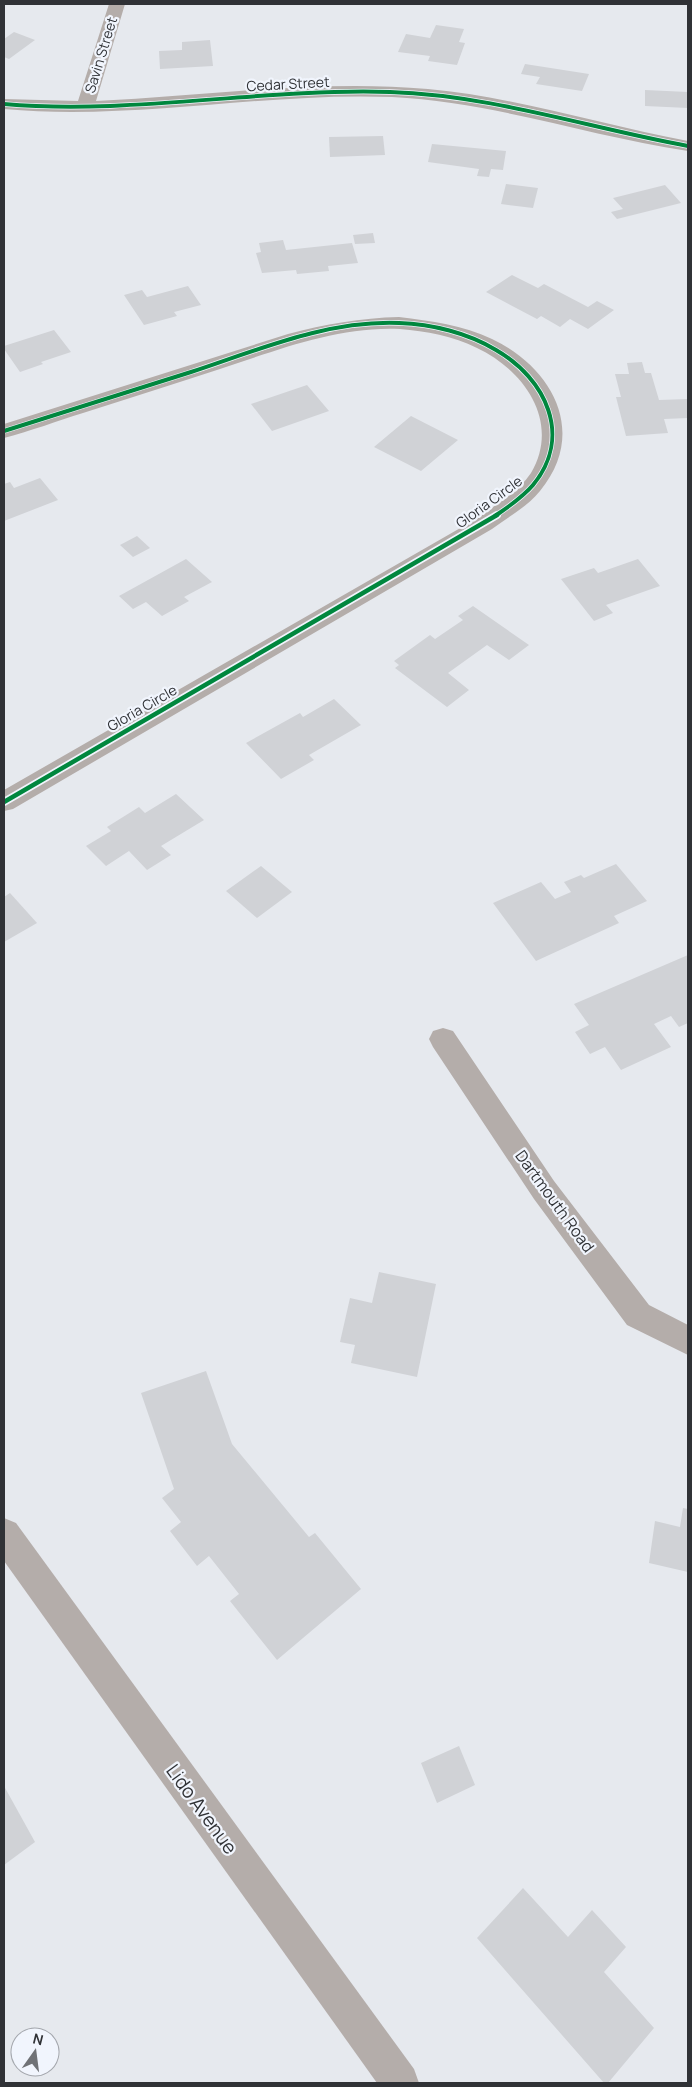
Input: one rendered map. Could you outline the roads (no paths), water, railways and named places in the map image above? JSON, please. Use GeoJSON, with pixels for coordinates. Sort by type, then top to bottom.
{"type":"FeatureCollection","features":[{"type":"Feature","properties":{"kind":"street","name":"Savin Street"},"geometry":{"type":"LineString","coordinates":[[85,107],[117,4]]}},
{"type":"Feature","properties":{"kind":"street","name":"Cedar Street"},"geometry":{"type":"LineString","coordinates":[[4,104],[53,108],[340,92],[402,92],[447,96],[485,103],[655,141],[688,146]]}},
{"type":"Feature","properties":{"kind":"street","name":"Gloria Circle"},"geometry":{"type":"LineString","coordinates":[[4,431],[310,334],[366,322],[394,322],[427,325],[458,333],[484,343],[509,357],[528,374],[543,394],[551,415],[553,435],[550,454],[540,473],[526,492],[484,524],[4,802]]}},
{"type":"Feature","properties":{"kind":"street","name":"Dartmouth Road"},"geometry":{"type":"LineString","coordinates":[[443,1039],[544,1190],[638,1315],[688,1341]]}},
{"type":"Feature","properties":{"kind":"street","name":"Lido Avenue"},"geometry":{"type":"LineString","coordinates":[[4,1534],[400,2083]]}}]}
